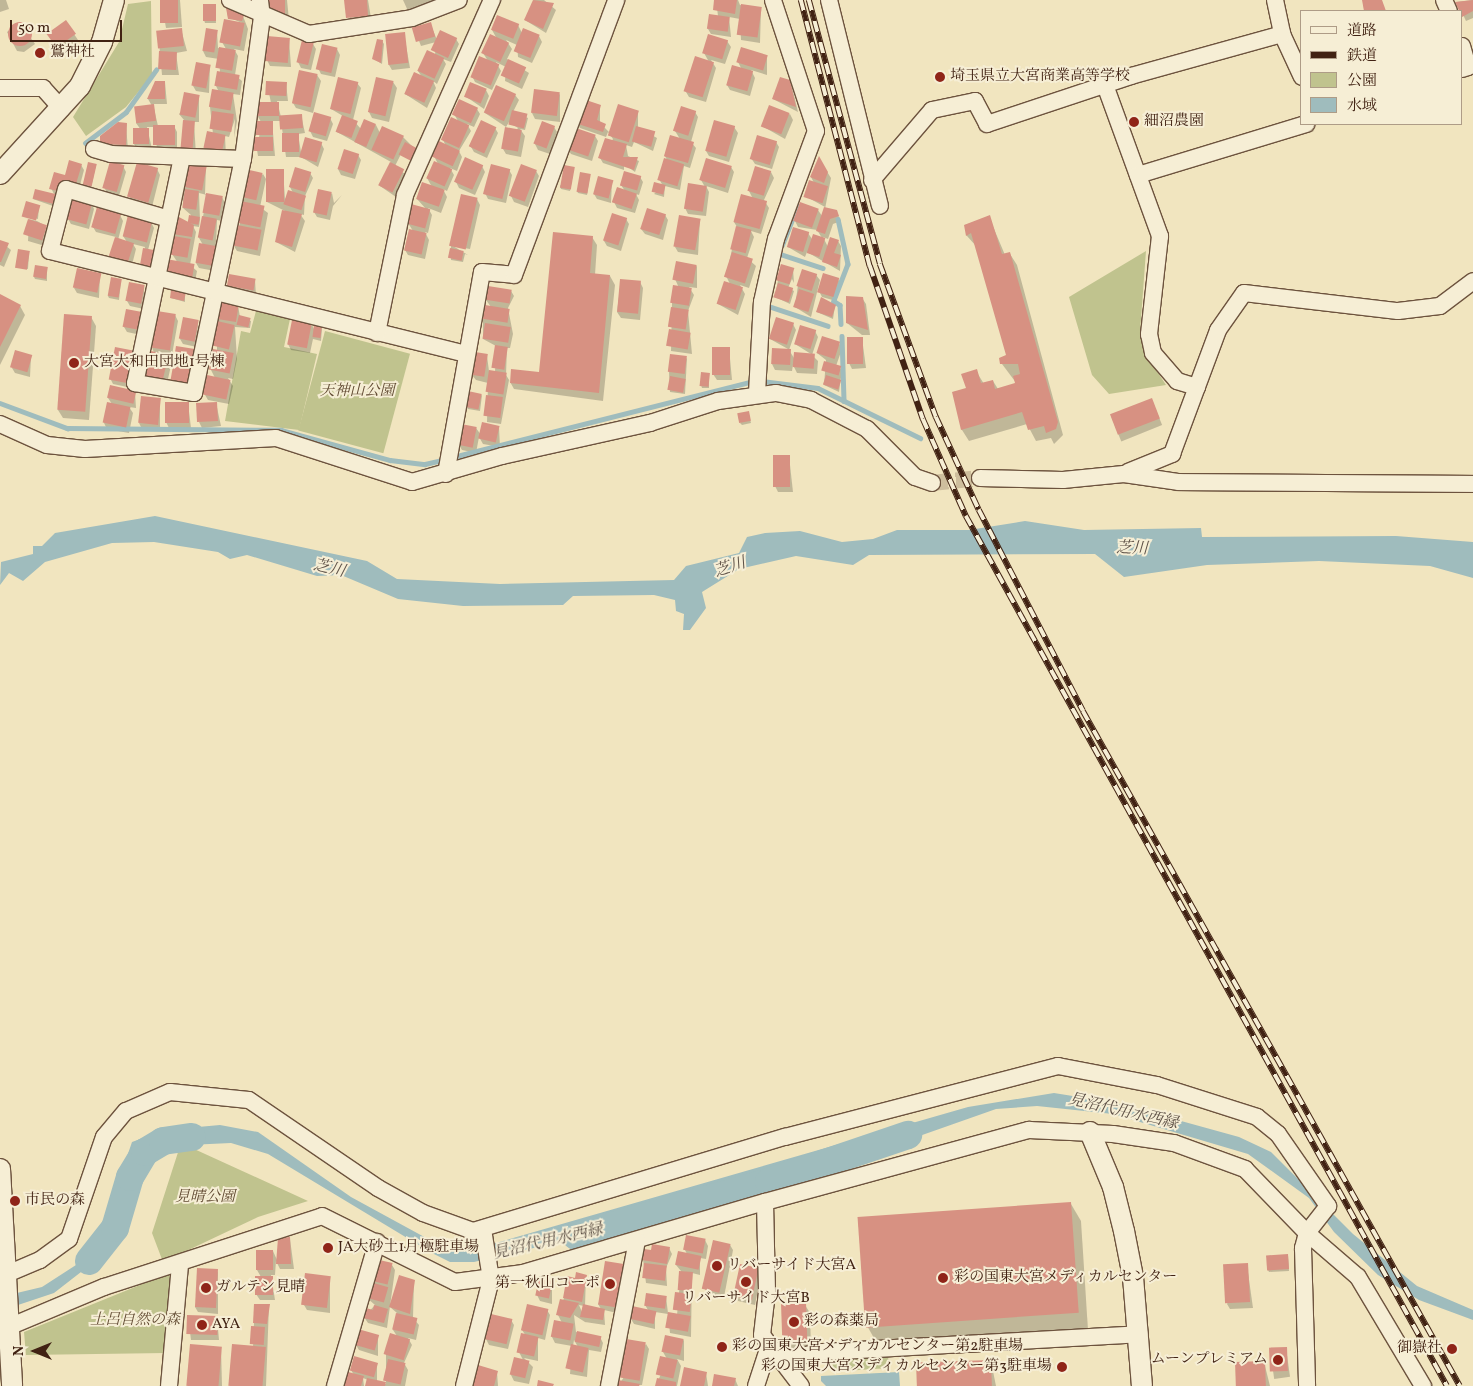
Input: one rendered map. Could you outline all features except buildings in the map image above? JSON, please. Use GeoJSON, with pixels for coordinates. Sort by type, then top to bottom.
{"type":"FeatureCollection","features":[{"type":"Feature","properties":{"kind":"street"},"geometry":{"type":"LineString","coordinates":[[0,174],[62,109],[93,63],[114,0]]}},
{"type":"Feature","properties":{"kind":"street"},"geometry":{"type":"LineString","coordinates":[[230,0],[262,17],[309,34],[412,18],[459,0]]}},
{"type":"Feature","properties":{"kind":"street"},"geometry":{"type":"LineString","coordinates":[[182,157],[135,383],[194,392],[243,159],[262,17],[260,0]]}},
{"type":"Feature","properties":{"kind":"street"},"geometry":{"type":"LineString","coordinates":[[378,332],[405,195],[492,0]]}},
{"type":"Feature","properties":{"kind":"street"},"geometry":{"type":"LineString","coordinates":[[446,474],[465,354],[482,272],[514,275],[616,0]]}},
{"type":"Feature","properties":{"kind":"street"},"geometry":{"type":"LineString","coordinates":[[757,393],[762,302],[776,239],[816,131],[773,0]]}},
{"type":"Feature","properties":{"kind":"street"},"geometry":{"type":"LineString","coordinates":[[829,0],[872,180],[880,206]]}},
{"type":"Feature","properties":{"kind":"street"},"geometry":{"type":"LineString","coordinates":[[1276,0],[1282,34],[1300,72]]}},
{"type":"Feature","properties":{"kind":"street"},"geometry":{"type":"LineString","coordinates":[[872,180],[932,110],[974,101],[987,124],[1105,85],[1282,34]]}},
{"type":"Feature","properties":{"kind":"street"},"geometry":{"type":"LineString","coordinates":[[1463,50],[1468,67],[1463,69]]}},
{"type":"Feature","properties":{"kind":"street"},"geometry":{"type":"LineString","coordinates":[[1105,85],[1160,236],[1149,334],[1153,353],[1177,381],[1197,387]]}},
{"type":"Feature","properties":{"kind":"street"},"geometry":{"type":"LineString","coordinates":[[0,88],[43,88],[62,109]]}},
{"type":"Feature","properties":{"kind":"street"},"geometry":{"type":"LineString","coordinates":[[1138,175],[1303,125]]}},
{"type":"Feature","properties":{"kind":"street"},"geometry":{"type":"LineString","coordinates":[[94,149],[111,154],[243,159]]}},
{"type":"Feature","properties":{"kind":"street"},"geometry":{"type":"LineString","coordinates":[[169,219],[66,189],[50,251],[465,354]]}},
{"type":"Feature","properties":{"kind":"street"},"geometry":{"type":"LineString","coordinates":[[1179,482],[1172,454],[1218,330],[1244,293],[1398,311],[1440,306],[1466,292],[1473,281]]}},
{"type":"Feature","properties":{"kind":"street"},"geometry":{"type":"LineString","coordinates":[[0,424],[47,445],[85,449],[276,438],[412,482],[446,474],[502,456],[650,423],[757,393],[819,404],[867,429],[915,478],[932,482]]}},
{"type":"Feature","properties":{"kind":"street"},"geometry":{"type":"LineString","coordinates":[[1124,474],[1172,454]]}},
{"type":"Feature","properties":{"kind":"street"},"geometry":{"type":"LineString","coordinates":[[980,478],[1063,480],[1124,474],[1179,482],[1473,484]]}},
{"type":"Feature","properties":{"kind":"street"},"geometry":{"type":"LineString","coordinates":[[6,1280],[70,1239],[104,1137],[126,1111],[170,1092],[249,1100],[423,1213],[473,1231],[785,1137],[1058,1066],[1157,1085],[1257,1117],[1278,1134],[1328,1206],[1309,1230],[1303,1248],[1307,1386]]}},
{"type":"Feature","properties":{"kind":"street"},"geometry":{"type":"LineString","coordinates":[[11,1326],[104,1287],[180,1264],[322,1216],[455,1282],[491,1279],[637,1241],[765,1202],[1029,1130],[1090,1132],[1174,1144],[1245,1169],[1370,1292],[1423,1386]]}},
{"type":"Feature","properties":{"kind":"street"},"geometry":{"type":"LineString","coordinates":[[1090,1132],[1113,1187],[1124,1231],[1139,1334],[1142,1386]]}},
{"type":"Feature","properties":{"kind":"street"},"geometry":{"type":"LineString","coordinates":[[0,1169],[6,1280],[11,1326],[12,1386]]}},
{"type":"Feature","properties":{"kind":"street"},"geometry":{"type":"LineString","coordinates":[[765,1202],[767,1292],[762,1335],[774,1354],[802,1386]]}},
{"type":"Feature","properties":{"kind":"street"},"geometry":{"type":"LineString","coordinates":[[464,1386],[491,1279],[483,1229]]}},
{"type":"Feature","properties":{"kind":"street"},"geometry":{"type":"LineString","coordinates":[[609,1386],[637,1241]]}},
{"type":"Feature","properties":{"kind":"street"},"geometry":{"type":"LineString","coordinates":[[335,1386],[377,1242]]}},
{"type":"Feature","properties":{"kind":"street"},"geometry":{"type":"LineString","coordinates":[[169,1386],[180,1264]]}},
{"type":"Feature","properties":{"kind":"street"},"geometry":{"type":"LineString","coordinates":[[774,1354],[1139,1334]]}},
{"type":"Feature","properties":{"kind":"street"},"geometry":{"type":"LineString","coordinates":[[756,1386],[774,1354]]}},
{"type":"Feature","properties":{"kind":"green space"},"geometry":{"type":"Polygon","coordinates":[[[151,1],[152,75],[126,107],[86,136],[73,117],[119,42],[128,4],[151,1]]]}},
{"type":"Feature","properties":{"kind":"green space"},"geometry":{"type":"Polygon","coordinates":[[[1146,251],[1140,332],[1145,353],[1166,385],[1109,394],[1092,375],[1069,297],[1146,251]]]}},
{"type":"Feature","properties":{"kind":"green space"},"geometry":{"type":"Polygon","coordinates":[[[256,311],[290,319],[284,347],[317,354],[299,430],[225,421],[241,331],[250,333],[256,311]]]}},
{"type":"Feature","properties":{"kind":"green space","name":"天神山公園"},"geometry":{"type":"Polygon","coordinates":[[[325,331],[410,354],[383,453],[298,430],[325,331]]]}},
{"type":"Feature","properties":{"kind":"green space","name":"見晴公園"},"geometry":{"type":"Polygon","coordinates":[[[181,1143],[308,1201],[258,1217],[163,1262],[152,1233],[181,1143]]]}},
{"type":"Feature","properties":{"kind":"green space","name":"土呂自然の森"},"geometry":{"type":"Polygon","coordinates":[[[172,1272],[166,1353],[26,1355],[24,1332],[172,1272]]]}},
{"type":"Feature","properties":{"kind":"green space"},"geometry":{"type":"Polygon","coordinates":[[[888,1355],[889,1368],[833,1372],[832,1359],[888,1355]]]}},
{"type":"Feature","properties":{"kind":"water","name":"芝川"},"geometry":{"type":"Polygon","coordinates":[[[155,516],[367,561],[397,579],[500,584],[674,580],[686,566],[739,553],[747,537],[765,533],[800,531],[842,542],[873,539],[897,530],[969,530],[1025,521],[1084,530],[1201,528],[1202,537],[1396,536],[1473,542],[1473,578],[1430,566],[1319,561],[1207,565],[1124,577],[1095,554],[869,555],[853,565],[796,556],[739,569],[702,592],[706,608],[690,630],[683,630],[684,614],[676,611],[675,600],[654,595],[573,596],[563,605],[463,606],[398,599],[341,575],[317,576],[247,555],[230,559],[218,552],[154,542],[112,543],[45,562],[23,581],[9,573],[0,585],[1,562],[33,554],[33,546],[42,546],[55,533],[155,516]]]}},
{"type":"Feature","properties":{"kind":"water"},"geometry":{"type":"Polygon","coordinates":[[[1054,1093],[1116,1103],[1239,1137],[1271,1152],[1353,1234],[1417,1286],[1473,1310],[1473,1320],[1419,1300],[1378,1275],[1334,1232],[1309,1198],[1248,1154],[1113,1114],[1037,1106],[996,1109],[891,1146],[858,1149],[773,1178],[766,1176],[622,1221],[602,1232],[474,1262],[450,1262],[432,1253],[268,1154],[231,1143],[145,1147],[123,1212],[90,1265],[54,1293],[0,1311],[0,1297],[42,1287],[76,1265],[101,1233],[132,1142],[165,1130],[220,1125],[258,1132],[351,1197],[428,1239],[443,1246],[475,1249],[968,1107],[1054,1093]]]}},
{"type":"Feature","properties":{"kind":"water"},"geometry":{"type":"Polygon","coordinates":[[[899,1372],[900,1386],[826,1386],[821,1381],[821,1376],[899,1372]]]}},
{"type":"Feature","properties":{"kind":"waterway"},"geometry":{"type":"LineString","coordinates":[[85,143],[126,112],[156,70]]}},
{"type":"Feature","properties":{"kind":"waterway"},"geometry":{"type":"LineString","coordinates":[[782,245],[797,207]]}},
{"type":"Feature","properties":{"kind":"waterway"},"geometry":{"type":"LineString","coordinates":[[838,219],[848,264],[834,301],[840,305],[841,324]]}},
{"type":"Feature","properties":{"kind":"waterway"},"geometry":{"type":"LineString","coordinates":[[777,253],[823,268]]}},
{"type":"Feature","properties":{"kind":"waterway"},"geometry":{"type":"LineString","coordinates":[[765,305],[828,326]]}},
{"type":"Feature","properties":{"kind":"waterway"},"geometry":{"type":"LineString","coordinates":[[842,336],[844,401]]}},
{"type":"Feature","properties":{"kind":"waterway"},"geometry":{"type":"LineString","coordinates":[[453,457],[753,381]]}},
{"type":"Feature","properties":{"kind":"waterway"},"geometry":{"type":"LineString","coordinates":[[761,381],[818,388],[920,438]]}},
{"type":"Feature","properties":{"kind":"waterway"},"geometry":{"type":"LineString","coordinates":[[0,403],[67,428],[281,430],[390,460],[425,464],[446,459]]}},
{"type":"Feature","properties":{"kind":"waterway","name":"見沼代用水西緑"},"geometry":{"type":"LineString","coordinates":[[576,1236],[769,1182],[908,1135]]}},
{"type":"Feature","properties":{"kind":"waterway","name":"見沼代用水西縁"},"geometry":{"type":"LineString","coordinates":[[89,1261],[115,1228],[130,1177],[145,1152],[163,1141],[192,1137]]}},
{"type":"Feature","properties":{"kind":"tunnel"},"geometry":{"type":"LineString","coordinates":[[932,483],[980,478]]}},
{"type":"Feature","properties":{"kind":"railway"},"geometry":{"type":"LineString","coordinates":[[801,0],[870,266],[923,419],[966,516],[1447,1386]]}},
{"type":"Feature","properties":{"kind":"railway"},"geometry":{"type":"LineString","coordinates":[[809,0],[880,264],[936,417],[979,510],[1083,711],[1460,1386]]}},
{"type":"Feature","properties":{"kind":"place","name":"鷲神社"},"geometry":{"type":"Point","coordinates":[40,53]}},
{"type":"Feature","properties":{"kind":"place","name":"埼玉県立大宮商業高等学校"},"geometry":{"type":"Point","coordinates":[940,77]}},
{"type":"Feature","properties":{"kind":"place","name":"細沼農園"},"geometry":{"type":"Point","coordinates":[1134,122]}},
{"type":"Feature","properties":{"kind":"place","name":"大宮大和田団地1号棟"},"geometry":{"type":"Point","coordinates":[74,363]}},
{"type":"Feature","properties":{"kind":"place","name":"市民の森"},"geometry":{"type":"Point","coordinates":[15,1201]}},
{"type":"Feature","properties":{"kind":"place","name":"JA大砂土1月極駐車場"},"geometry":{"type":"Point","coordinates":[328,1248]}},
{"type":"Feature","properties":{"kind":"place","name":"リバーサイド大宮A"},"geometry":{"type":"Point","coordinates":[717,1266]}},
{"type":"Feature","properties":{"kind":"place","name":"彩の国東大宮メディカルセンター"},"geometry":{"type":"Point","coordinates":[943,1278]}},
{"type":"Feature","properties":{"kind":"place","name":"リバーサイド大宮B"},"geometry":{"type":"Point","coordinates":[746,1282]}},
{"type":"Feature","properties":{"kind":"place","name":"第一秋山コーポ"},"geometry":{"type":"Point","coordinates":[610,1284]}},
{"type":"Feature","properties":{"kind":"place","name":"ガルテン見晴"},"geometry":{"type":"Point","coordinates":[206,1288]}},
{"type":"Feature","properties":{"kind":"place","name":"彩の森薬局"},"geometry":{"type":"Point","coordinates":[794,1322]}},
{"type":"Feature","properties":{"kind":"place","name":"AYA"},"geometry":{"type":"Point","coordinates":[202,1325]}},
{"type":"Feature","properties":{"kind":"place","name":"彩の国東大宮メディカルセンター第2駐車場"},"geometry":{"type":"Point","coordinates":[722,1347]}},
{"type":"Feature","properties":{"kind":"place","name":"御嶽社"},"geometry":{"type":"Point","coordinates":[1452,1349]}},
{"type":"Feature","properties":{"kind":"place","name":"ムーンプレミアム"},"geometry":{"type":"Point","coordinates":[1278,1360]}},
{"type":"Feature","properties":{"kind":"place","name":"彩の国東大宮メディカルセンター第3駐車場"},"geometry":{"type":"Point","coordinates":[1062,1367]}}]}
